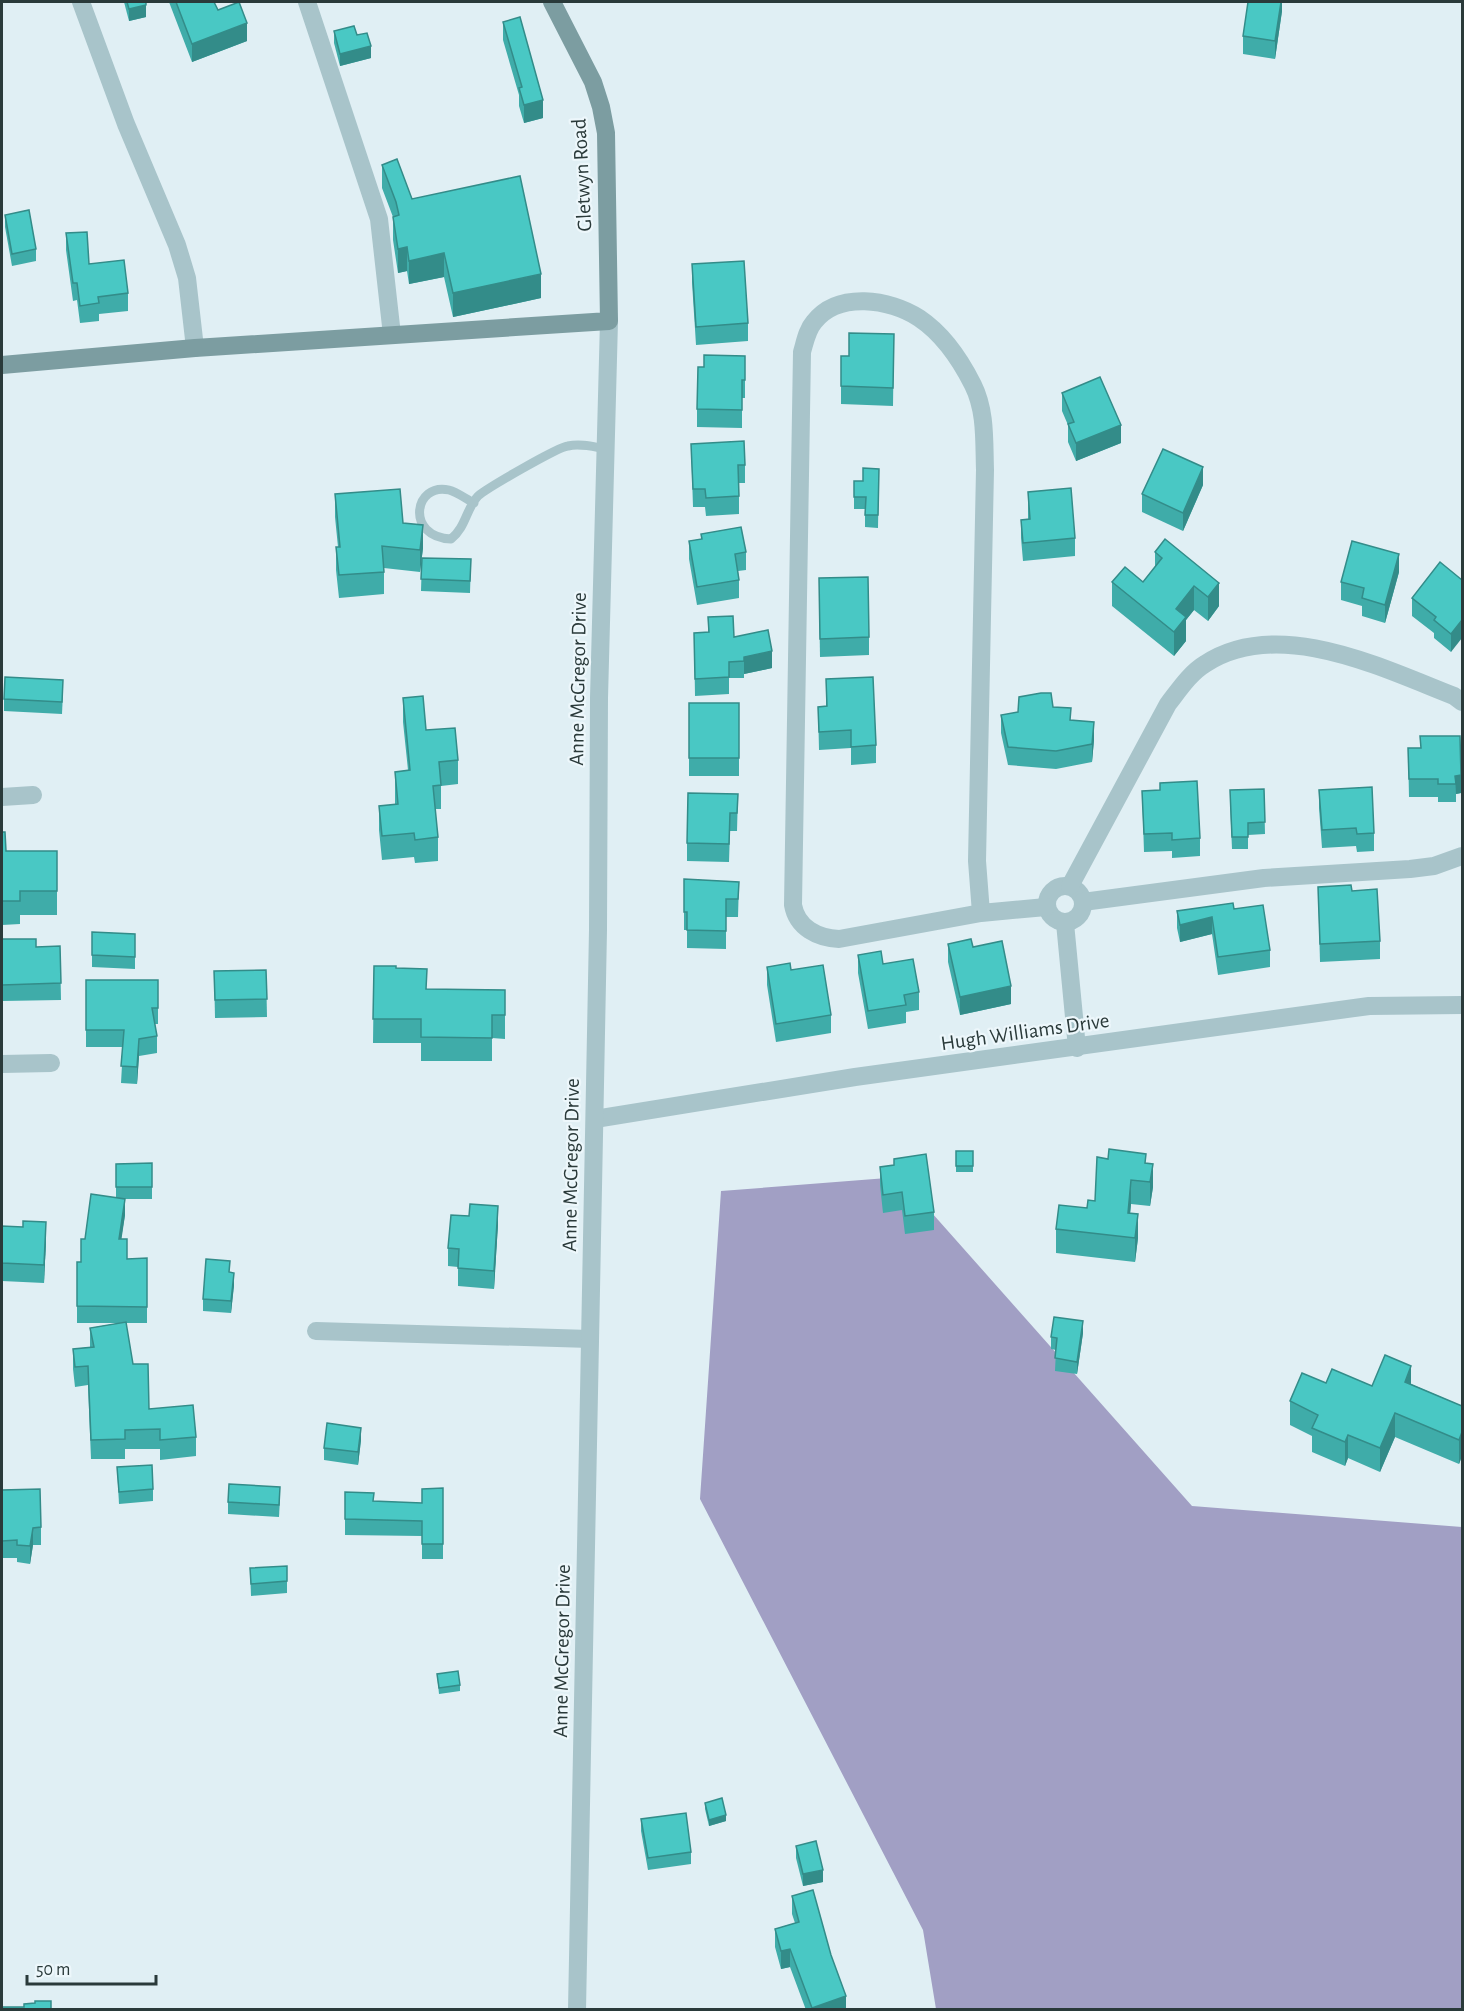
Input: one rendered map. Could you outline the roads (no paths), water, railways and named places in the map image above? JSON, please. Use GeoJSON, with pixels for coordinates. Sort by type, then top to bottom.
{"type":"FeatureCollection","features":[{"type":"Feature","properties":{"kind":"street"},"geometry":{"type":"LineString","coordinates":[[81,2],[126,124],[177,245],[187,278],[195,348]]}},
{"type":"Feature","properties":{"kind":"street"},"geometry":{"type":"LineString","coordinates":[[307,2],[379,219],[392,335]]}},
{"type":"Feature","properties":{"kind":"street","name":"Gletwyn Road"},"geometry":{"type":"LineString","coordinates":[[552,2],[593,82],[601,106],[606,133],[609,321]]}},
{"type":"Feature","properties":{"kind":"street"},"geometry":{"type":"LineString","coordinates":[[981,913],[977,861],[984,422],[974,387],[958,358],[940,335],[918,317],[889,304],[864,301],[847,304],[830,309],[813,322],[802,351],[793,893],[795,915],[800,923],[813,932],[839,939],[981,913],[1046,907]]}},
{"type":"Feature","properties":{"kind":"street"},"geometry":{"type":"LineString","coordinates":[[2,365],[195,348],[609,321]]}},
{"type":"Feature","properties":{"kind":"street","name":"Anne McGregor Drive"},"geometry":{"type":"LineString","coordinates":[[577,2010],[595,1119],[599,698],[609,321]]}},
{"type":"Feature","properties":{"kind":"street"},"geometry":{"type":"LineString","coordinates":[[1070,886],[1168,704],[1184,682],[1204,664],[1227,652],[1255,645],[1302,645],[1364,662],[1454,696],[1462,702]]}},
{"type":"Feature","properties":{"kind":"street"},"geometry":{"type":"LineString","coordinates":[[2,797],[33,795]]}},
{"type":"Feature","properties":{"kind":"street"},"geometry":{"type":"LineString","coordinates":[[1083,902],[1264,878],[1410,869],[1434,866],[1462,856]]}},
{"type":"Feature","properties":{"kind":"street"},"geometry":{"type":"LineString","coordinates":[[1070,886],[1077,891],[1083,902],[1080,914],[1076,919],[1065,923],[1056,921],[1046,907],[1047,900],[1056,888],[1070,886]]}},
{"type":"Feature","properties":{"kind":"street"},"geometry":{"type":"LineString","coordinates":[[1065,923],[1077,1048]]}},
{"type":"Feature","properties":{"kind":"street","name":"Hugh Williams Drive"},"geometry":{"type":"LineString","coordinates":[[595,1119],[855,1077],[1369,1006],[1462,1005]]}},
{"type":"Feature","properties":{"kind":"street"},"geometry":{"type":"LineString","coordinates":[[2,1064],[51,1063]]}},
{"type":"Feature","properties":{"kind":"street"},"geometry":{"type":"LineString","coordinates":[[316,1331],[591,1339]]}},
{"type":"Feature","properties":{"kind":"lane"},"geometry":{"type":"LineString","coordinates":[[474,503],[448,490],[435,490],[425,496],[419,506],[420,520],[429,533],[439,538],[451,539],[460,532],[478,496],[501,482],[567,446],[606,449]]}}]}
